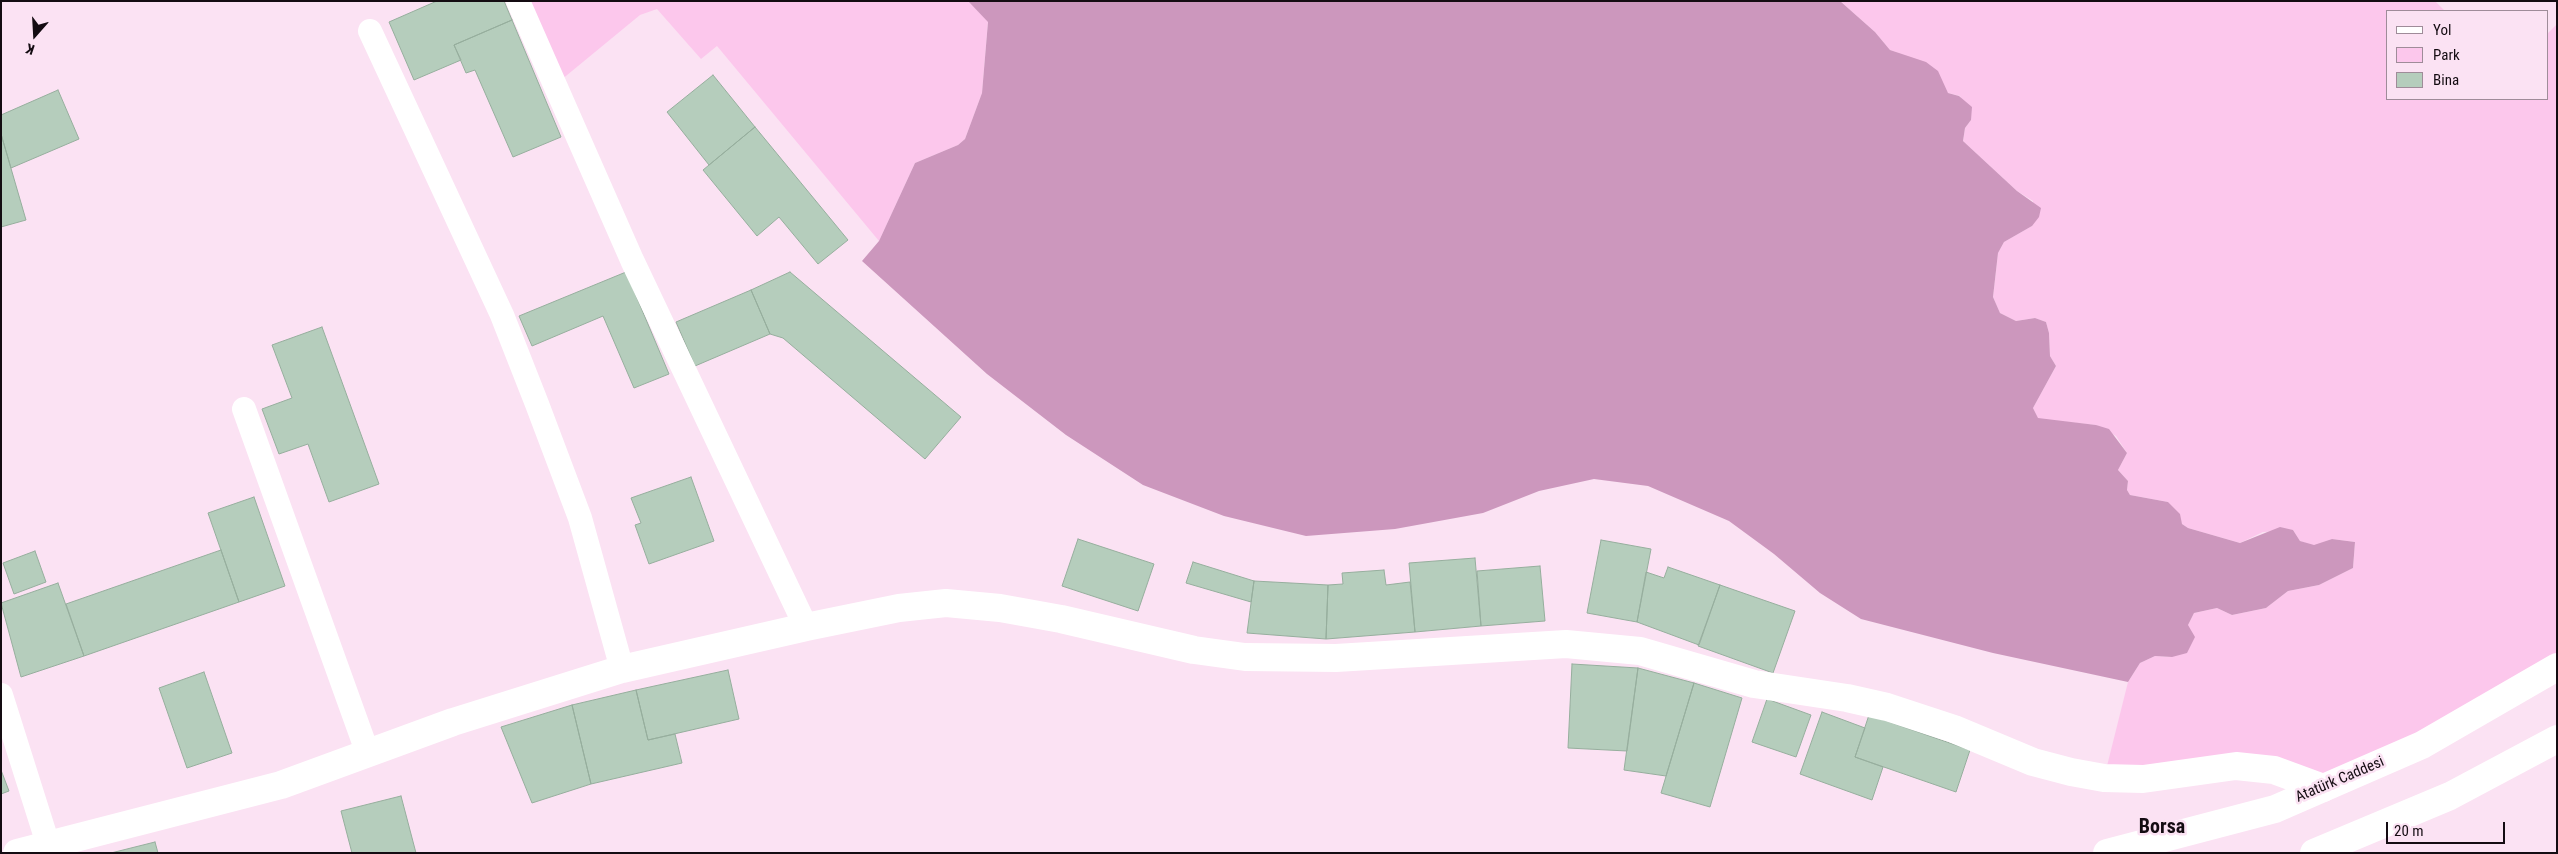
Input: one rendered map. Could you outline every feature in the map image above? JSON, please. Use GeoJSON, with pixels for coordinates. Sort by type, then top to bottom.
{"type":"FeatureCollection","features":[{"type":"Feature","properties":{"kind":"main road"},"geometry":{"type":"LineString","coordinates":[[17,853],[281,785],[453,722],[622,669],[806,627],[900,608],[946,603],[1000,608],[1061,619],[1194,650],[1245,657],[1336,658],[1566,644],[1640,651],[1754,684],[1847,698],[1887,707],[1954,729],[2033,762],[2071,772],[2104,778],[2143,779],[2236,766],[2274,770],[2323,788]]}},
{"type":"Feature","properties":{"kind":"main road","name":"Atatürk Caddesi"},"geometry":{"type":"LineString","coordinates":[[2107,853],[2275,809],[2422,745],[2557,667]]}},
{"type":"Feature","properties":{"kind":"main road"},"geometry":{"type":"LineString","coordinates":[[2314,853],[2450,796],[2557,739]]}},
{"type":"Feature","properties":{"kind":"lane"},"geometry":{"type":"LineString","coordinates":[[518,1],[632,260],[806,627]]}},
{"type":"Feature","properties":{"kind":"lane"},"geometry":{"type":"LineString","coordinates":[[370,31],[502,315],[534,395],[580,518],[622,669]]}},
{"type":"Feature","properties":{"kind":"lane"},"geometry":{"type":"LineString","coordinates":[[244,409],[368,754]]}},
{"type":"Feature","properties":{"kind":"lane"},"geometry":{"type":"LineString","coordinates":[[1,695],[48,844]]}},
{"type":"Feature","properties":{"kind":"green space"},"geometry":{"type":"Polygon","coordinates":[[[518,1],[968,1],[988,21],[982,93],[965,139],[958,145],[915,163],[879,241],[717,46],[701,59],[657,9],[640,15],[555,85],[518,1]]]}},
{"type":"Feature","properties":{"kind":"green space"},"geometry":{"type":"Polygon","coordinates":[[[1840,1],[2435,1],[2444,10],[2386,10],[2386,100],[2548,100],[2548,33],[2557,24],[2557,667],[2323,788],[2274,770],[2104,778],[2128,682],[2140,663],[2155,656],[2172,657],[2194,613],[2217,608],[2232,615],[2266,608],[2288,591],[2319,585],[2353,568],[2355,542],[2332,539],[2314,546],[2300,541],[2293,530],[2263,532],[2240,543],[2188,528],[2182,524],[2168,502],[2130,495],[2127,490],[2128,481],[2118,470],[2127,453],[2116,436],[2096,425],[2038,419],[2033,408],[2056,366],[2050,356],[2049,333],[2046,322],[2035,318],[2016,321],[2000,313],[1993,297],[1998,253],[2004,242],[2032,226],[2033,201],[2017,191],[1963,141],[1965,128],[1971,120],[1960,96],[1948,93],[1906,56],[1890,50],[1875,32],[1840,1]]]}},
{"type":"Feature","properties":{"kind":"shaded area"},"geometry":{"type":"Polygon","coordinates":[[[968,1],[1840,1],[1875,32],[1890,50],[1926,62],[1938,71],[1948,93],[1959,96],[1972,107],[1971,120],[1965,128],[1963,141],[2017,191],[2041,208],[2039,217],[2032,226],[2004,242],[1998,253],[1993,297],[2000,313],[2016,321],[2035,318],[2046,322],[2049,333],[2050,356],[2056,366],[2033,408],[2038,418],[2096,425],[2109,429],[2127,453],[2118,470],[2128,481],[2127,490],[2130,495],[2168,502],[2180,514],[2182,524],[2188,528],[2240,543],[2280,527],[2293,530],[2300,541],[2314,545],[2332,539],[2355,542],[2353,568],[2319,585],[2288,591],[2266,608],[2232,615],[2217,608],[2194,613],[2188,625],[2195,637],[2187,653],[2172,657],[2155,656],[2140,663],[2128,682],[1993,653],[1861,619],[1820,593],[1774,554],[1729,521],[1648,486],[1594,479],[1539,491],[1483,513],[1395,529],[1306,536],[1224,516],[1143,485],[1066,435],[987,374],[862,261],[879,241],[915,163],[958,145],[965,139],[982,93],[988,22],[968,1]]]}},
{"type":"Feature","properties":{"kind":"building"},"geometry":{"type":"Polygon","coordinates":[[[437,1],[504,1],[512,20],[454,45],[461,60],[414,80],[389,22],[437,1]]]}},
{"type":"Feature","properties":{"kind":"building"},"geometry":{"type":"Polygon","coordinates":[[[512,20],[561,137],[513,157],[475,70],[466,73],[454,45],[512,20]]]}},
{"type":"Feature","properties":{"kind":"building"},"geometry":{"type":"Polygon","coordinates":[[[713,75],[755,127],[709,165],[667,112],[713,75]]]}},
{"type":"Feature","properties":{"kind":"building"},"geometry":{"type":"Polygon","coordinates":[[[58,90],[79,139],[11,168],[1,134],[1,115],[58,90]]]}},
{"type":"Feature","properties":{"kind":"building"},"geometry":{"type":"Polygon","coordinates":[[[755,127],[848,240],[818,264],[779,217],[757,236],[703,170],[755,127]]]}},
{"type":"Feature","properties":{"kind":"building"},"geometry":{"type":"Polygon","coordinates":[[[1,134],[26,220],[1,227],[1,134]]]}},
{"type":"Feature","properties":{"kind":"building"},"geometry":{"type":"Polygon","coordinates":[[[626,272],[669,374],[634,388],[603,316],[532,346],[519,316],[626,272]]]}},
{"type":"Feature","properties":{"kind":"building"},"geometry":{"type":"Polygon","coordinates":[[[790,272],[961,417],[925,459],[783,338],[770,334],[751,290],[790,272]]]}},
{"type":"Feature","properties":{"kind":"building"},"geometry":{"type":"Polygon","coordinates":[[[751,290],[770,334],[695,366],[676,322],[751,290]]]}},
{"type":"Feature","properties":{"kind":"building"},"geometry":{"type":"Polygon","coordinates":[[[322,327],[379,484],[329,502],[308,444],[279,454],[262,409],[292,398],[272,345],[322,327]]]}},
{"type":"Feature","properties":{"kind":"building"},"geometry":{"type":"Polygon","coordinates":[[[691,477],[714,541],[649,564],[635,525],[641,523],[631,498],[691,477]]]}},
{"type":"Feature","properties":{"kind":"building"},"geometry":{"type":"Polygon","coordinates":[[[254,497],[285,586],[239,602],[208,513],[254,497]]]}},
{"type":"Feature","properties":{"kind":"building"},"geometry":{"type":"Polygon","coordinates":[[[1078,539],[1154,564],[1138,611],[1062,586],[1078,539]]]}},
{"type":"Feature","properties":{"kind":"building"},"geometry":{"type":"Polygon","coordinates":[[[1601,540],[1651,549],[1637,622],[1587,613],[1601,540]]]}},
{"type":"Feature","properties":{"kind":"building"},"geometry":{"type":"Polygon","coordinates":[[[221,550],[239,602],[84,656],[66,604],[221,550]]]}},
{"type":"Feature","properties":{"kind":"building"},"geometry":{"type":"Polygon","coordinates":[[[35,551],[46,582],[14,594],[3,563],[35,551]]]}},
{"type":"Feature","properties":{"kind":"building"},"geometry":{"type":"Polygon","coordinates":[[[1475,558],[1481,626],[1415,632],[1409,563],[1475,558]]]}},
{"type":"Feature","properties":{"kind":"building"},"geometry":{"type":"Polygon","coordinates":[[[1193,562],[1254,581],[1251,602],[1186,583],[1193,562]]]}},
{"type":"Feature","properties":{"kind":"building"},"geometry":{"type":"Polygon","coordinates":[[[1540,566],[1545,621],[1481,626],[1477,571],[1540,566]]]}},
{"type":"Feature","properties":{"kind":"building"},"geometry":{"type":"Polygon","coordinates":[[[1668,567],[1720,585],[1699,645],[1637,622],[1646,572],[1664,578],[1668,567]]]}},
{"type":"Feature","properties":{"kind":"building"},"geometry":{"type":"Polygon","coordinates":[[[1384,570],[1386,585],[1410,582],[1415,632],[1326,639],[1328,585],[1343,584],[1342,573],[1384,570]]]}},
{"type":"Feature","properties":{"kind":"building"},"geometry":{"type":"Polygon","coordinates":[[[1254,581],[1328,585],[1326,639],[1247,633],[1254,581]]]}},
{"type":"Feature","properties":{"kind":"building"},"geometry":{"type":"Polygon","coordinates":[[[58,583],[84,656],[21,677],[1,603],[58,583]]]}},
{"type":"Feature","properties":{"kind":"building"},"geometry":{"type":"Polygon","coordinates":[[[1720,585],[1795,611],[1773,673],[1698,646],[1720,585]]]}},
{"type":"Feature","properties":{"kind":"building"},"geometry":{"type":"Polygon","coordinates":[[[1572,664],[1638,668],[1627,751],[1568,748],[1572,664]]]}},
{"type":"Feature","properties":{"kind":"building"},"geometry":{"type":"Polygon","coordinates":[[[1638,668],[1694,683],[1666,776],[1624,770],[1638,668]]]}},
{"type":"Feature","properties":{"kind":"building"},"geometry":{"type":"Polygon","coordinates":[[[728,670],[739,719],[648,740],[636,690],[728,670]]]}},
{"type":"Feature","properties":{"kind":"building"},"geometry":{"type":"Polygon","coordinates":[[[204,672],[232,753],[187,768],[159,688],[204,672]]]}},
{"type":"Feature","properties":{"kind":"building"},"geometry":{"type":"Polygon","coordinates":[[[1694,683],[1742,698],[1710,807],[1661,793],[1694,683]]]}},
{"type":"Feature","properties":{"kind":"building"},"geometry":{"type":"Polygon","coordinates":[[[636,690],[648,740],[675,734],[682,763],[591,784],[572,705],[636,690]]]}},
{"type":"Feature","properties":{"kind":"building"},"geometry":{"type":"Polygon","coordinates":[[[1767,699],[1811,715],[1796,757],[1752,742],[1767,699]]]}},
{"type":"Feature","properties":{"kind":"building"},"geometry":{"type":"Polygon","coordinates":[[[572,705],[591,784],[532,803],[501,727],[572,705]]]}},
{"type":"Feature","properties":{"kind":"building"},"geometry":{"type":"Polygon","coordinates":[[[1822,712],[1865,728],[1855,757],[1883,767],[1872,800],[1800,774],[1822,712]]]}},
{"type":"Feature","properties":{"kind":"building"},"geometry":{"type":"Polygon","coordinates":[[[1869,715],[1970,750],[1956,792],[1855,757],[1869,715]]]}},
{"type":"Feature","properties":{"kind":"building"},"geometry":{"type":"Polygon","coordinates":[[[1,770],[9,791],[1,794],[1,770]]]}},
{"type":"Feature","properties":{"kind":"building"},"geometry":{"type":"Polygon","coordinates":[[[401,796],[416,853],[352,853],[341,811],[401,796]]]}},
{"type":"Feature","properties":{"kind":"building"},"geometry":{"type":"Polygon","coordinates":[[[155,842],[158,853],[111,853],[155,842]]]}},
{"type":"Feature","properties":{"kind":"district","name":"Borsa"},"geometry":{"type":"Point","coordinates":[2162,828]}}]}
